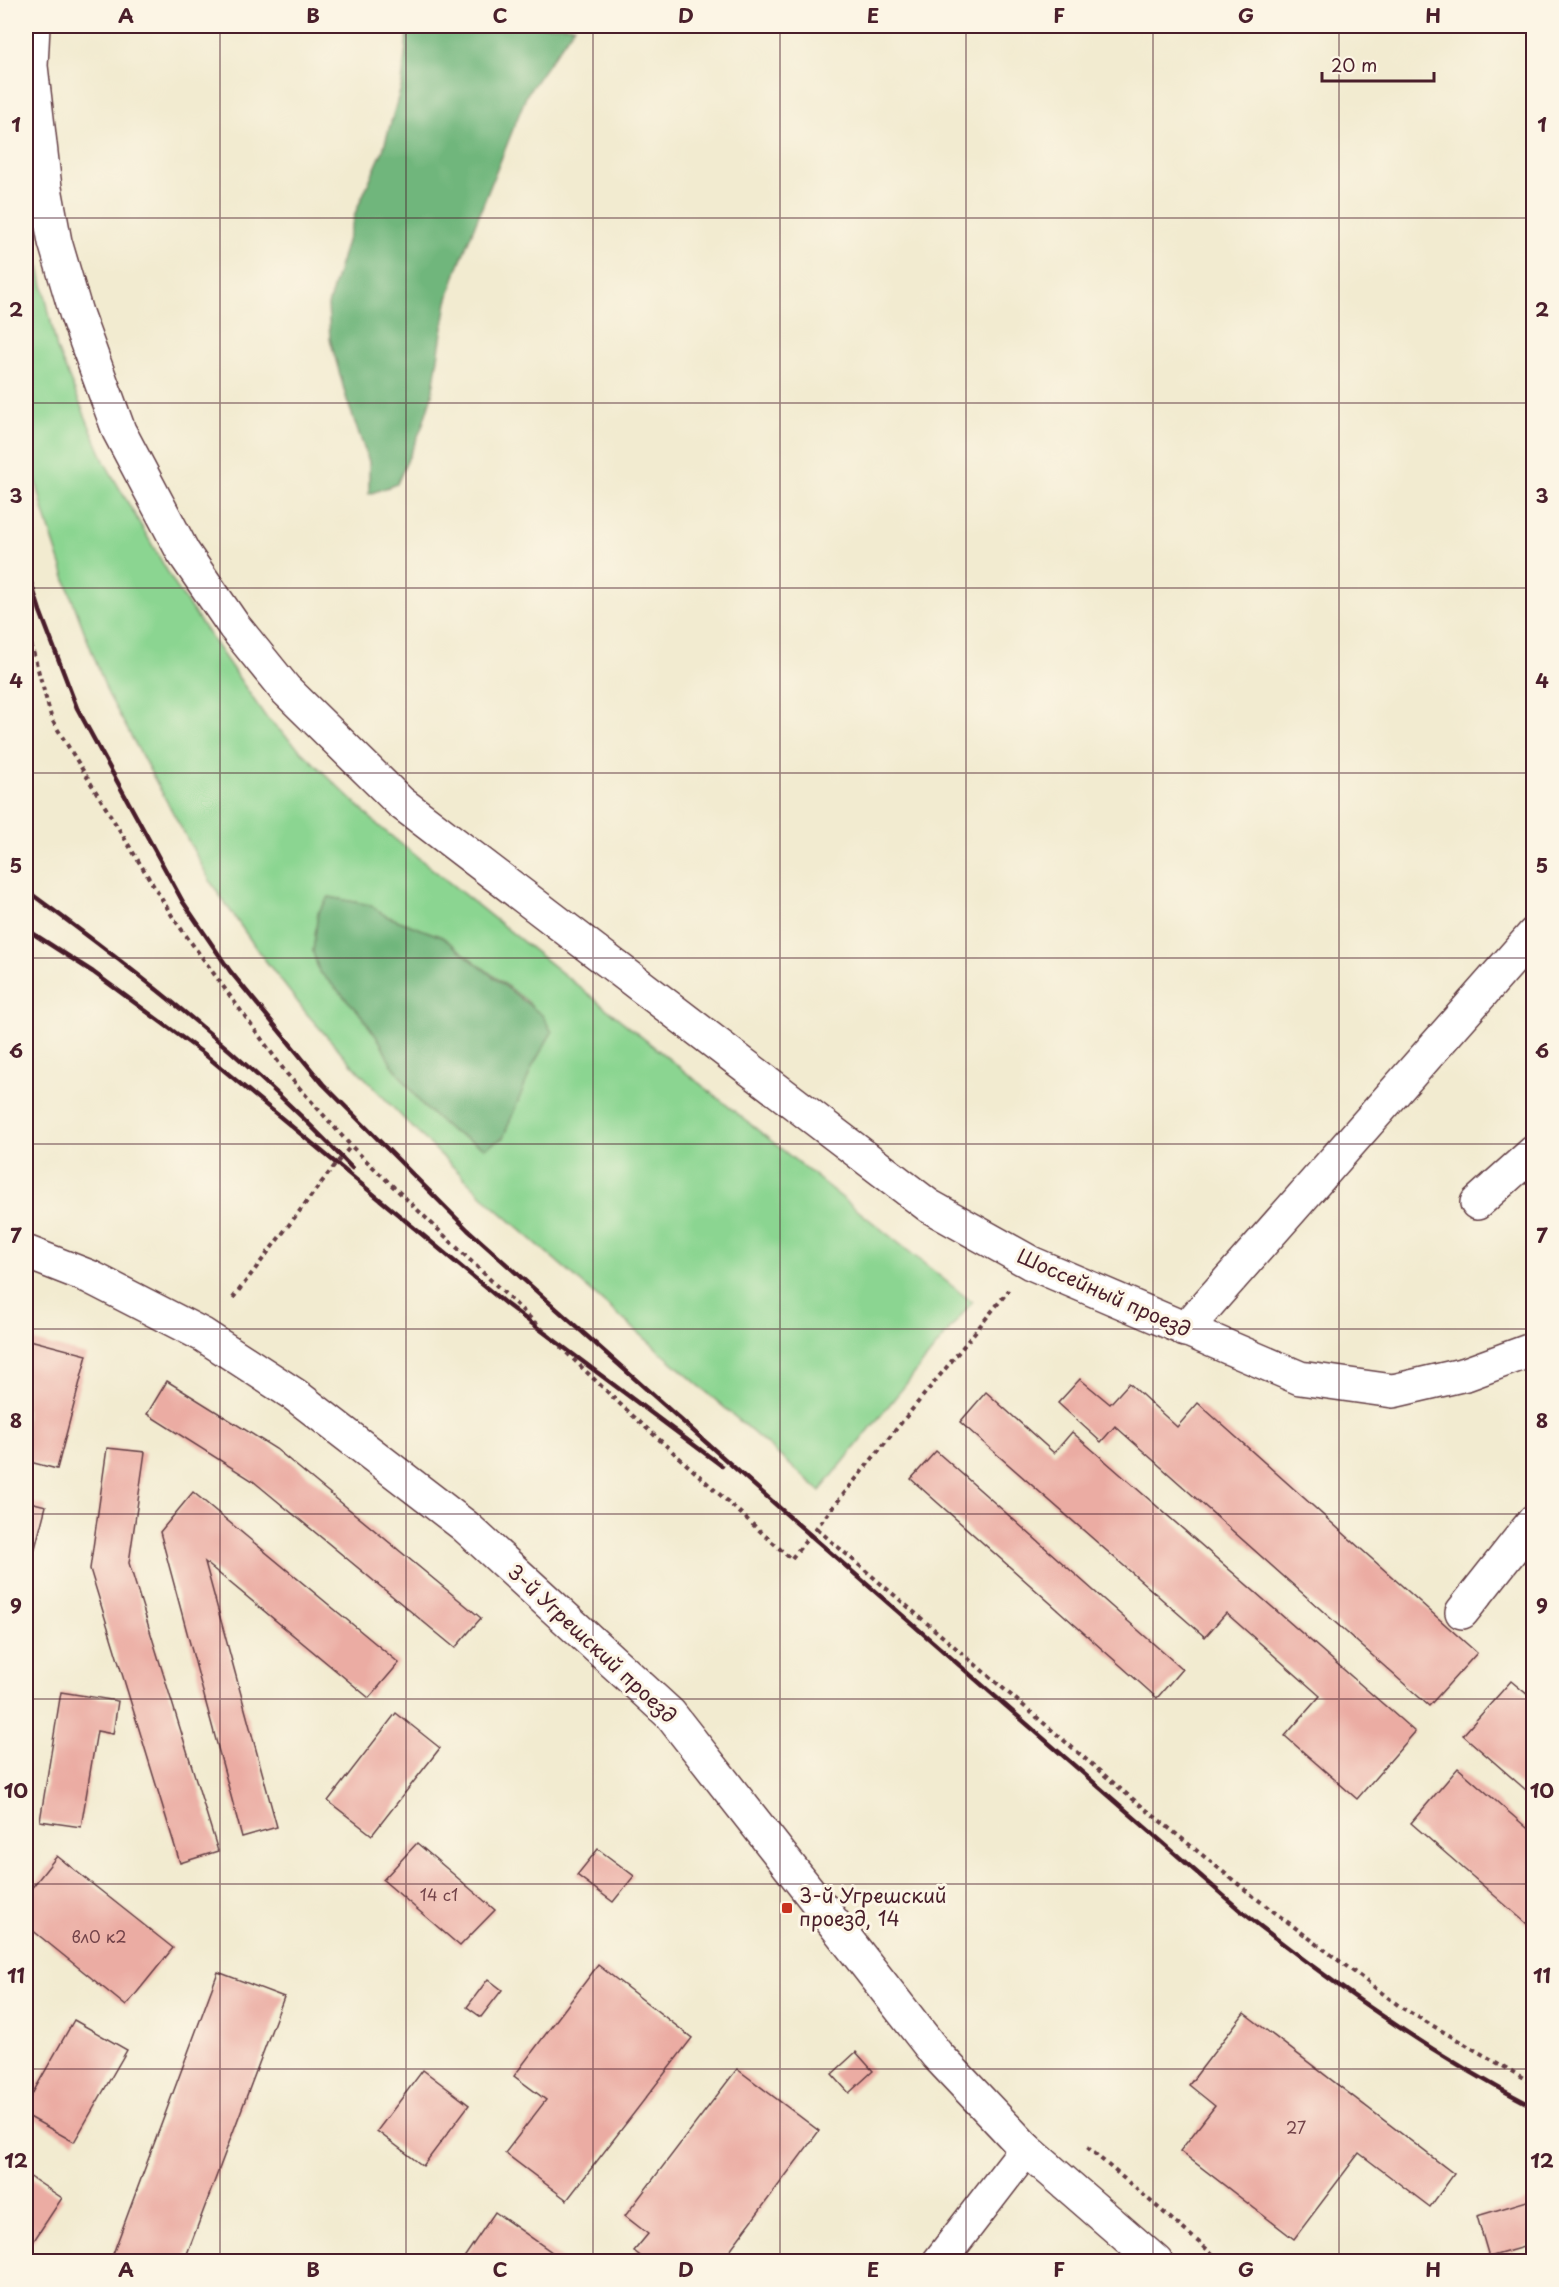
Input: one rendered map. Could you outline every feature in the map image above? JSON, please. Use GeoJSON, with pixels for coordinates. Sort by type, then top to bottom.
{"type":"FeatureCollection","features":[{"type":"Feature","properties":{"kind":"street","name":"Шоссейный проезд"},"geometry":{"type":"LineString","coordinates":[[33,26],[31,66],[45,188],[55,242],[76,313],[119,431],[183,552],[234,626],[285,689],[341,747],[400,802],[928,1206],[1031,1263],[1300,1378],[1393,1392],[1466,1374],[1533,1349]]}},
{"type":"Feature","properties":{"kind":"street"},"geometry":{"type":"LineString","coordinates":[[1185,1330],[1533,934]]}},
{"type":"Feature","properties":{"kind":"street"},"geometry":{"type":"LineString","coordinates":[[1477,1203],[1533,1152]]}},
{"type":"Feature","properties":{"kind":"street","name":"3-й Угрешский проезд"},"geometry":{"type":"LineString","coordinates":[[26,1252],[90,1276],[204,1335],[295,1395],[465,1526],[670,1714],[937,2055],[1026,2149],[1156,2262]]}},
{"type":"Feature","properties":{"kind":"street"},"geometry":{"type":"LineString","coordinates":[[1462,1612],[1533,1521]]}},
{"type":"Feature","properties":{"kind":"street"},"geometry":{"type":"LineString","coordinates":[[939,2262],[1026,2149]]}},
{"type":"Feature","properties":{"kind":"path"},"geometry":{"type":"LineString","coordinates":[[26,627],[52,720],[174,919],[286,1074],[351,1146],[620,1404],[791,1559],[1031,1263]]}},
{"type":"Feature","properties":{"kind":"path"},"geometry":{"type":"LineString","coordinates":[[233,1298],[351,1146]]}},
{"type":"Feature","properties":{"kind":"path"},"geometry":{"type":"LineString","coordinates":[[817,1529],[1123,1791],[1301,1932],[1402,2008],[1533,2084]]}},
{"type":"Feature","properties":{"kind":"path"},"geometry":{"type":"LineString","coordinates":[[1087,2147],[1222,2262]]}},
{"type":"Feature","properties":{"kind":"green space"},"geometry":{"type":"Polygon","coordinates":[[[408,26],[575,26],[527,94],[457,270],[447,302],[432,395],[422,427],[397,484],[369,494],[369,462],[347,400],[330,339],[328,305],[356,211],[383,150],[402,84],[408,26]]]}},
{"type":"Feature","properties":{"kind":"green space"},"geometry":{"type":"Polygon","coordinates":[[[26,208],[57,349],[105,463],[177,588],[265,716],[380,827],[972,1302],[820,1491],[491,1204],[404,1119],[349,1061],[307,1014],[258,951],[212,884],[108,694],[72,599],[44,512],[26,442],[26,208]],[[329,897],[318,913],[313,952],[319,971],[358,1011],[381,1043],[389,1060],[423,1106],[451,1131],[533,1065],[552,1032],[527,1001],[442,937],[386,916],[370,905],[329,897]]]}},
{"type":"Feature","properties":{"kind":"green space"},"geometry":{"type":"Polygon","coordinates":[[[329,897],[370,905],[386,916],[442,937],[542,1015],[552,1032],[533,1065],[503,1138],[485,1148],[451,1131],[423,1106],[389,1060],[381,1043],[358,1011],[319,971],[313,952],[318,913],[329,897]]]}},
{"type":"Feature","properties":{"kind":"building"},"geometry":{"type":"Polygon","coordinates":[[[26,1339],[87,1355],[57,1469],[26,1461],[26,1339]]]}},
{"type":"Feature","properties":{"kind":"building"},"geometry":{"type":"Polygon","coordinates":[[[1080,1379],[1110,1404],[1129,1383],[1177,1427],[1198,1403],[1477,1653],[1429,1706],[1115,1426],[1101,1442],[1058,1403],[1080,1379]]]}},
{"type":"Feature","properties":{"kind":"building"},"geometry":{"type":"Polygon","coordinates":[[[167,1381],[276,1449],[481,1618],[455,1648],[253,1481],[147,1414],[167,1381]]]}},
{"type":"Feature","properties":{"kind":"building"},"geometry":{"type":"Polygon","coordinates":[[[986,1392],[1054,1453],[1072,1432],[1415,1732],[1357,1799],[1285,1736],[1320,1696],[1226,1613],[1205,1637],[960,1422],[986,1392]]]}},
{"type":"Feature","properties":{"kind":"building"},"geometry":{"type":"Polygon","coordinates":[[[107,1448],[145,1452],[129,1563],[218,1851],[180,1863],[90,1569],[107,1448]]]}},
{"type":"Feature","properties":{"kind":"building"},"geometry":{"type":"Polygon","coordinates":[[[936,1451],[1182,1669],[1157,1698],[911,1479],[936,1451]]]}},
{"type":"Feature","properties":{"kind":"building"},"geometry":{"type":"Polygon","coordinates":[[[193,1492],[399,1663],[369,1698],[205,1562],[277,1827],[242,1837],[160,1532],[193,1492]]]}},
{"type":"Feature","properties":{"kind":"building"},"geometry":{"type":"Polygon","coordinates":[[[26,1501],[46,1506],[26,1583],[26,1501]]]}},
{"type":"Feature","properties":{"kind":"building"},"geometry":{"type":"Polygon","coordinates":[[[1511,1681],[1534,1700],[1534,1797],[1463,1735],[1511,1681]]]}},
{"type":"Feature","properties":{"kind":"building"},"geometry":{"type":"Polygon","coordinates":[[[61,1692],[118,1701],[113,1734],[97,1731],[81,1827],[40,1821],[61,1692]]]}},
{"type":"Feature","properties":{"kind":"building"},"geometry":{"type":"Polygon","coordinates":[[[396,1713],[440,1748],[372,1835],[328,1801],[396,1713]]]}},
{"type":"Feature","properties":{"kind":"building"},"geometry":{"type":"Polygon","coordinates":[[[1458,1768],[1534,1834],[1534,1930],[1411,1823],[1458,1768]]]}},
{"type":"Feature","properties":{"kind":"building"},"geometry":{"type":"Polygon","coordinates":[[[417,1843],[495,1910],[460,1946],[383,1880],[417,1843]]]}},
{"type":"Feature","properties":{"kind":"building"},"geometry":{"type":"Polygon","coordinates":[[[598,1849],[634,1876],[613,1902],[577,1875],[598,1849]]]}},
{"type":"Feature","properties":{"kind":"building"},"geometry":{"type":"Polygon","coordinates":[[[57,1856],[173,1948],[126,2006],[26,1925],[26,1895],[57,1856]]]}},
{"type":"Feature","properties":{"kind":"building"},"geometry":{"type":"Polygon","coordinates":[[[598,1965],[692,2038],[567,2200],[505,2153],[546,2100],[514,2076],[598,1965]]]}},
{"type":"Feature","properties":{"kind":"building"},"geometry":{"type":"Polygon","coordinates":[[[218,1972],[284,1997],[184,2262],[110,2262],[218,1972]]]}},
{"type":"Feature","properties":{"kind":"building"},"geometry":{"type":"Polygon","coordinates":[[[488,1979],[502,1990],[481,2017],[467,2007],[488,1979]]]}},
{"type":"Feature","properties":{"kind":"building"},"geometry":{"type":"Polygon","coordinates":[[[1244,2013],[1454,2174],[1430,2207],[1359,2153],[1294,2239],[1180,2151],[1215,2106],[1189,2085],[1244,2013]]]}},
{"type":"Feature","properties":{"kind":"building"},"geometry":{"type":"Polygon","coordinates":[[[74,2020],[127,2050],[74,2142],[26,2115],[26,2105],[74,2020]]]}},
{"type":"Feature","properties":{"kind":"building"},"geometry":{"type":"Polygon","coordinates":[[[856,2052],[873,2071],[849,2093],[832,2074],[856,2052]]]}},
{"type":"Feature","properties":{"kind":"building"},"geometry":{"type":"Polygon","coordinates":[[[737,2069],[819,2131],[721,2262],[648,2262],[634,2251],[648,2234],[625,2216],[737,2069]]]}},
{"type":"Feature","properties":{"kind":"building"},"geometry":{"type":"Polygon","coordinates":[[[423,2070],[469,2105],[423,2166],[377,2131],[423,2070]]]}},
{"type":"Feature","properties":{"kind":"building"},"geometry":{"type":"Polygon","coordinates":[[[26,2174],[62,2198],[33,2242],[26,2237],[26,2174]]]}},
{"type":"Feature","properties":{"kind":"building"},"geometry":{"type":"Polygon","coordinates":[[[1534,2199],[1534,2244],[1489,2257],[1477,2216],[1534,2199]]]}},
{"type":"Feature","properties":{"kind":"building"},"geometry":{"type":"Polygon","coordinates":[[[495,2212],[566,2262],[461,2262],[495,2212]]]}},
{"type":"Feature","properties":{"kind":"railway"},"geometry":{"type":"LineString","coordinates":[[26,567],[40,611],[77,708],[183,902],[230,971],[323,1084],[468,1230],[792,1519],[1241,1911],[1346,1991],[1419,2041],[1534,2107]]}},
{"type":"Feature","properties":{"kind":"railway"},"geometry":{"type":"LineString","coordinates":[[26,890],[112,954],[195,1021],[276,1092],[352,1168]]}},
{"type":"Feature","properties":{"kind":"railway"},"geometry":{"type":"LineString","coordinates":[[26,929],[93,972],[203,1053],[506,1304],[722,1466]]}},
{"type":"Feature","properties":{"kind":"place","name":"3-й Угрешский проезд, 14"},"geometry":{"type":"Point","coordinates":[787,1908]}}]}
